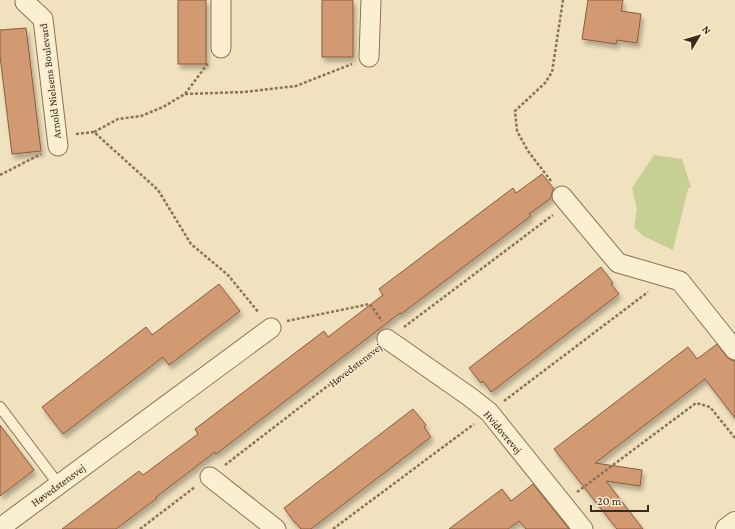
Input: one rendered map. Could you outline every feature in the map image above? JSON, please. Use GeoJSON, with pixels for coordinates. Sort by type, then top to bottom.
{"type":"FeatureCollection","features":[{"type":"Feature","properties":{"kind":"street","name":"Arnold Nielsens Boulevard"},"geometry":{"type":"LineString","coordinates":[[25,0],[43,19],[58,146]]}},
{"type":"Feature","properties":{"kind":"street"},"geometry":{"type":"LineString","coordinates":[[221,0],[221,48]]}},
{"type":"Feature","properties":{"kind":"street"},"geometry":{"type":"LineString","coordinates":[[369,57],[371,0]]}},
{"type":"Feature","properties":{"kind":"street"},"geometry":{"type":"LineString","coordinates":[[562,196],[618,263],[680,281],[735,350]]}},
{"type":"Feature","properties":{"kind":"street","name":"Høvedstensvej"},"geometry":{"type":"LineString","coordinates":[[0,528],[271,328]]}},
{"type":"Feature","properties":{"kind":"street","name":"Hvidovrevej"},"geometry":{"type":"LineString","coordinates":[[390,337],[489,412],[582,529]]}},
{"type":"Feature","properties":{"kind":"street"},"geometry":{"type":"LineString","coordinates":[[210,477],[276,529]]}},
{"type":"Feature","properties":{"kind":"street"},"geometry":{"type":"LineString","coordinates":[[727,529],[735,523]]}},
{"type":"Feature","properties":{"kind":"lane"},"geometry":{"type":"LineString","coordinates":[[0,407],[59,485]]}},
{"type":"Feature","properties":{"kind":"path"},"geometry":{"type":"LineString","coordinates":[[562,196],[528,151],[517,131],[515,111],[545,83],[552,72],[563,0]]}},
{"type":"Feature","properties":{"kind":"path"},"geometry":{"type":"LineString","coordinates":[[0,174],[58,146],[78,133],[94,132],[118,119],[141,116],[163,107],[185,94],[221,48]]}},
{"type":"Feature","properties":{"kind":"path"},"geometry":{"type":"LineString","coordinates":[[185,94],[244,92],[296,86],[369,57]]}},
{"type":"Feature","properties":{"kind":"path"},"geometry":{"type":"LineString","coordinates":[[94,132],[158,190],[191,244],[228,275],[271,328],[276,324],[370,304],[390,337]]}},
{"type":"Feature","properties":{"kind":"path","name":"Høvedstensvej"},"geometry":{"type":"LineString","coordinates":[[140,529],[210,477],[390,337],[560,210],[562,196]]}},
{"type":"Feature","properties":{"kind":"path"},"geometry":{"type":"LineString","coordinates":[[562,503],[696,403],[710,407],[735,438]]}},
{"type":"Feature","properties":{"kind":"green space"},"geometry":{"type":"Polygon","coordinates":[[[654,155],[682,159],[691,187],[688,189],[673,250],[643,236],[634,227],[637,209],[632,188],[654,155]]]}},
{"type":"Feature","properties":{"kind":"building"},"geometry":{"type":"Polygon","coordinates":[[[178,0],[206,0],[206,64],[178,64],[178,0]]]}},
{"type":"Feature","properties":{"kind":"building"},"geometry":{"type":"Polygon","coordinates":[[[322,0],[353,0],[353,57],[322,57],[322,0]]]}},
{"type":"Feature","properties":{"kind":"building"},"geometry":{"type":"Polygon","coordinates":[[[588,0],[623,0],[621,11],[641,14],[637,43],[617,40],[616,44],[582,39],[588,0]]]}},
{"type":"Feature","properties":{"kind":"building"},"geometry":{"type":"Polygon","coordinates":[[[26,28],[41,151],[12,154],[0,56],[0,30],[26,28]]]}},
{"type":"Feature","properties":{"kind":"building"},"geometry":{"type":"Polygon","coordinates":[[[542,174],[554,189],[551,198],[529,214],[531,216],[401,314],[400,313],[216,454],[215,452],[116,529],[62,529],[139,471],[143,475],[198,434],[195,429],[324,331],[328,337],[383,295],[379,289],[513,188],[516,193],[542,174]]]}},
{"type":"Feature","properties":{"kind":"building"},"geometry":{"type":"Polygon","coordinates":[[[601,267],[619,294],[491,392],[483,381],[481,383],[469,368],[601,267]]]}},
{"type":"Feature","properties":{"kind":"building"},"geometry":{"type":"Polygon","coordinates":[[[219,284],[240,311],[169,365],[163,357],[63,434],[42,407],[146,327],[152,335],[219,284]]]}},
{"type":"Feature","properties":{"kind":"building"},"geometry":{"type":"Polygon","coordinates":[[[717,344],[727,357],[735,361],[735,418],[705,379],[595,463],[642,470],[640,486],[606,481],[643,529],[617,529],[554,449],[688,347],[697,359],[717,344]]]}},
{"type":"Feature","properties":{"kind":"building"},"geometry":{"type":"Polygon","coordinates":[[[413,409],[426,425],[424,427],[431,437],[311,529],[301,529],[284,508],[413,409]]]}},
{"type":"Feature","properties":{"kind":"building"},"geometry":{"type":"Polygon","coordinates":[[[0,425],[34,470],[0,496],[0,425]]]}},
{"type":"Feature","properties":{"kind":"building"},"geometry":{"type":"Polygon","coordinates":[[[533,484],[569,529],[526,529],[519,521],[508,529],[449,529],[502,489],[511,501],[533,484]]]}}]}
